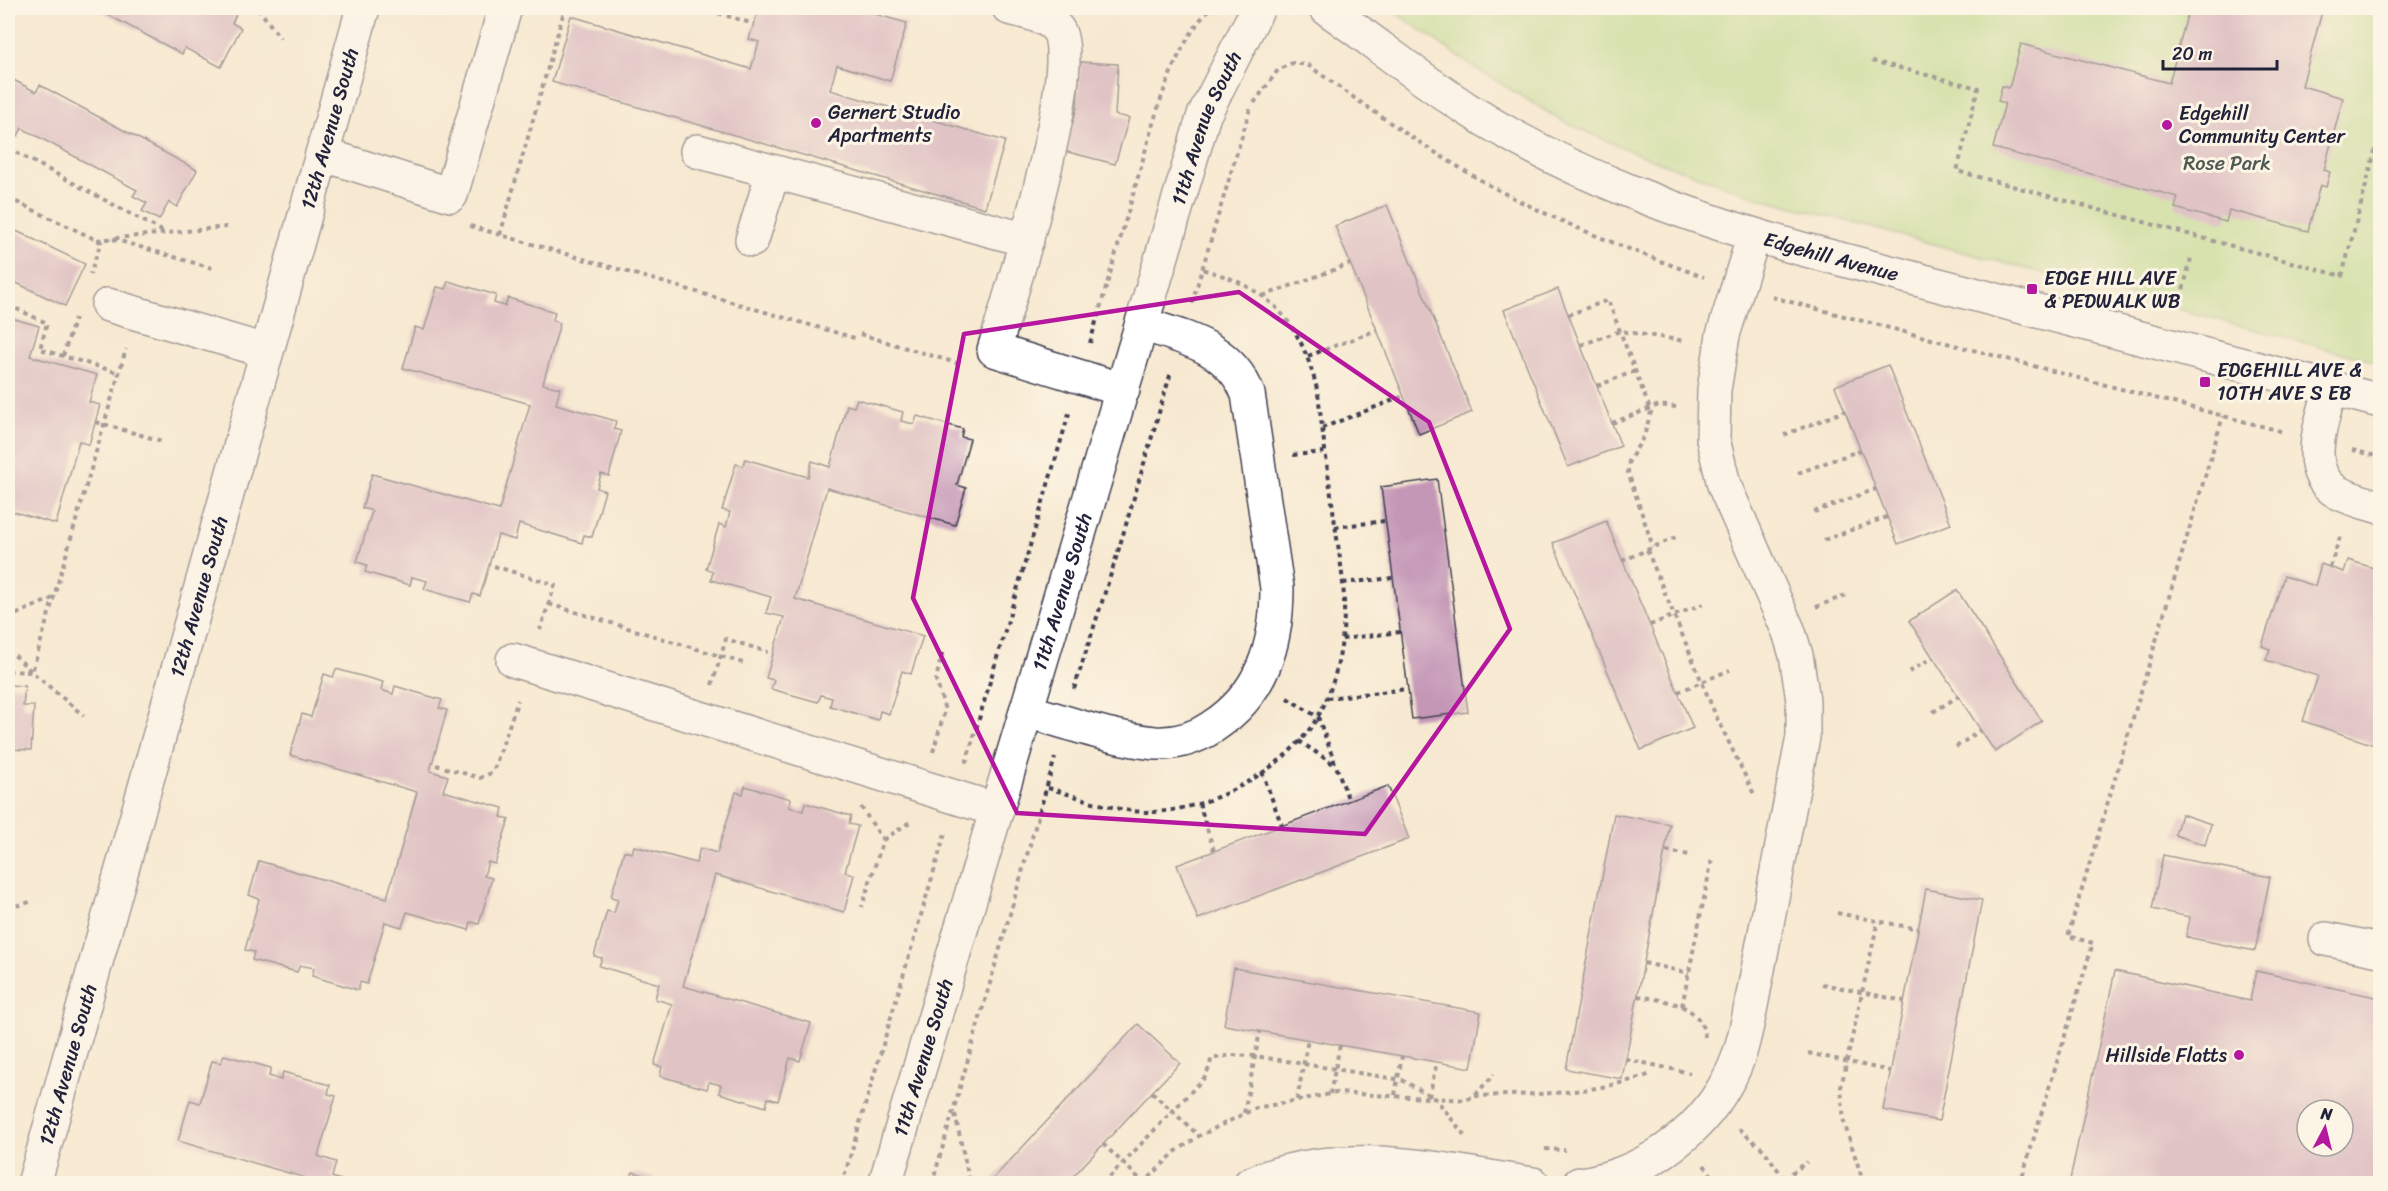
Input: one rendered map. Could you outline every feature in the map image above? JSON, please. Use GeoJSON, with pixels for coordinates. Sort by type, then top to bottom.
{"type":"FeatureCollection","features":[{"type":"Feature","properties":{"kind":"street","name":"12th Avenue South"},"geometry":{"type":"LineString","coordinates":[[34,1184],[363,8]]}},
{"type":"Feature","properties":{"kind":"street"},"geometry":{"type":"LineString","coordinates":[[322,154],[451,195],[505,8]]}},
{"type":"Feature","properties":{"kind":"street"},"geometry":{"type":"LineString","coordinates":[[1009,8],[1049,21],[1058,30],[1064,44],[1058,100],[1033,219],[994,350],[1123,390]]}},
{"type":"Feature","properties":{"kind":"street","name":"11th Avenue South"},"geometry":{"type":"LineString","coordinates":[[885,1184],[1204,115],[1258,8]]}},
{"type":"Feature","properties":{"kind":"street","name":"Edgehill Avenue"},"geometry":{"type":"LineString","coordinates":[[1326,8],[1467,109],[1544,152],[1620,188],[1754,235],[2380,401]]}},
{"type":"Feature","properties":{"kind":"street"},"geometry":{"type":"LineString","coordinates":[[697,151],[1027,240]]}},
{"type":"Feature","properties":{"kind":"street"},"geometry":{"type":"LineString","coordinates":[[752,240],[773,172]]}},
{"type":"Feature","properties":{"kind":"street"},"geometry":{"type":"LineString","coordinates":[[1580,1184],[1618,1174],[1656,1156],[1686,1132],[1711,1106],[1728,1082],[1743,1041],[1800,754],[1804,718],[1800,677],[1789,632],[1724,485],[1713,439],[1714,390],[1723,335],[1754,235]]}},
{"type":"Feature","properties":{"kind":"street"},"geometry":{"type":"LineString","coordinates":[[111,301],[266,351]]}},
{"type":"Feature","properties":{"kind":"street"},"geometry":{"type":"LineString","coordinates":[[1026,711],[1129,738],[1157,743],[1180,741],[1202,734],[1242,704],[1257,680],[1273,636],[1277,588],[1248,394],[1237,372],[1212,350],[1142,324]]}},
{"type":"Feature","properties":{"kind":"street"},"geometry":{"type":"LineString","coordinates":[[2331,388],[2318,441],[2317,460],[2320,471],[2326,483],[2335,491],[2380,507]]}},
{"type":"Feature","properties":{"kind":"street"},"geometry":{"type":"LineString","coordinates":[[513,660],[998,810]]}},
{"type":"Feature","properties":{"kind":"street"},"geometry":{"type":"LineString","coordinates":[[2326,939],[2380,950]]}},
{"type":"Feature","properties":{"kind":"street"},"geometry":{"type":"LineString","coordinates":[[1250,1184],[1276,1173],[1308,1165],[1352,1162],[1398,1165],[1533,1184]]}},
{"type":"Feature","properties":{"kind":"path"},"geometry":{"type":"LineString","coordinates":[[258,8],[280,38]]}},
{"type":"Feature","properties":{"kind":"path"},"geometry":{"type":"LineString","coordinates":[[500,235],[565,8]]}},
{"type":"Feature","properties":{"kind":"path"},"geometry":{"type":"LineString","coordinates":[[701,8],[754,24]]}},
{"type":"Feature","properties":{"kind":"path"},"geometry":{"type":"LineString","coordinates":[[842,1184],[1171,74],[1188,40],[1210,8]]}},
{"type":"Feature","properties":{"kind":"path"},"geometry":{"type":"LineString","coordinates":[[1872,61],[1978,88],[1958,171],[2342,276],[2380,132]]}},
{"type":"Feature","properties":{"kind":"path"},"geometry":{"type":"LineString","coordinates":[[1190,309],[1250,110],[1278,70],[1292,63],[1308,65],[1428,149],[1502,191],[1575,227],[1704,277]]}},
{"type":"Feature","properties":{"kind":"path"},"geometry":{"type":"LineString","coordinates":[[8,148],[166,233]]}},
{"type":"Feature","properties":{"kind":"path"},"geometry":{"type":"LineString","coordinates":[[8,198],[101,242],[111,301],[119,373],[33,672]]}},
{"type":"Feature","properties":{"kind":"path"},"geometry":{"type":"LineString","coordinates":[[467,226],[858,339]]}},
{"type":"Feature","properties":{"kind":"path"},"geometry":{"type":"LineString","coordinates":[[96,240],[227,227]]}},
{"type":"Feature","properties":{"kind":"path"},"geometry":{"type":"LineString","coordinates":[[109,238],[215,269]]}},
{"type":"Feature","properties":{"kind":"path"},"geometry":{"type":"LineString","coordinates":[[2181,298],[2191,258]]}},
{"type":"Feature","properties":{"kind":"path"},"geometry":{"type":"LineString","coordinates":[[1263,297],[1350,264]]}},
{"type":"Feature","properties":{"kind":"path"},"geometry":{"type":"LineString","coordinates":[[1768,296],[2223,416],[2068,936],[2093,943],[2020,1184]]}},
{"type":"Feature","properties":{"kind":"path"},"geometry":{"type":"LineString","coordinates":[[1568,315],[1608,300],[1651,412],[1644,436],[1629,461],[1628,472],[1653,547]]}},
{"type":"Feature","properties":{"kind":"path"},"geometry":{"type":"LineString","coordinates":[[8,305],[47,323],[40,349],[119,373]]}},
{"type":"Feature","properties":{"kind":"path"},"geometry":{"type":"LineString","coordinates":[[63,356],[77,314]]}},
{"type":"Feature","properties":{"kind":"path"},"geometry":{"type":"LineString","coordinates":[[1308,356],[1377,330]]}},
{"type":"Feature","properties":{"kind":"path"},"geometry":{"type":"LineString","coordinates":[[1581,345],[1620,331],[1688,341]]}},
{"type":"Feature","properties":{"kind":"path"},"geometry":{"type":"LineString","coordinates":[[1073,693],[1172,367]]}},
{"type":"Feature","properties":{"kind":"path"},"geometry":{"type":"LineString","coordinates":[[1597,386],[1635,371]]}},
{"type":"Feature","properties":{"kind":"path"},"geometry":{"type":"LineString","coordinates":[[1322,428],[1404,396]]}},
{"type":"Feature","properties":{"kind":"path"},"geometry":{"type":"LineString","coordinates":[[1612,423],[1659,405],[1682,407]]}},
{"type":"Feature","properties":{"kind":"path"},"geometry":{"type":"LineString","coordinates":[[1784,435],[1845,411]]}},
{"type":"Feature","properties":{"kind":"path"},"geometry":{"type":"LineString","coordinates":[[96,422],[165,442]]}},
{"type":"Feature","properties":{"kind":"path"},"geometry":{"type":"LineString","coordinates":[[1798,473],[1861,450]]}},
{"type":"Feature","properties":{"kind":"path"},"geometry":{"type":"LineString","coordinates":[[1814,512],[1875,489]]}},
{"type":"Feature","properties":{"kind":"path"},"geometry":{"type":"LineString","coordinates":[[1824,540],[1887,517]]}},
{"type":"Feature","properties":{"kind":"path"},"geometry":{"type":"LineString","coordinates":[[1335,527],[1385,521]]}},
{"type":"Feature","properties":{"kind":"path"},"geometry":{"type":"LineString","coordinates":[[1622,561],[1676,537]]}},
{"type":"Feature","properties":{"kind":"path"},"geometry":{"type":"LineString","coordinates":[[1647,550],[1702,682],[1756,797]]}},
{"type":"Feature","properties":{"kind":"path"},"geometry":{"type":"LineString","coordinates":[[494,566],[555,585],[540,633]]}},
{"type":"Feature","properties":{"kind":"path"},"geometry":{"type":"LineString","coordinates":[[1343,583],[1393,578]]}},
{"type":"Feature","properties":{"kind":"path"},"geometry":{"type":"LineString","coordinates":[[8,618],[54,598]]}},
{"type":"Feature","properties":{"kind":"path"},"geometry":{"type":"LineString","coordinates":[[549,604],[743,663]]}},
{"type":"Feature","properties":{"kind":"path"},"geometry":{"type":"LineString","coordinates":[[1650,625],[1703,604]]}},
{"type":"Feature","properties":{"kind":"path"},"geometry":{"type":"LineString","coordinates":[[1342,639],[1400,632]]}},
{"type":"Feature","properties":{"kind":"path"},"geometry":{"type":"LineString","coordinates":[[702,719],[726,639],[768,652]]}},
{"type":"Feature","properties":{"kind":"path"},"geometry":{"type":"LineString","coordinates":[[8,649],[84,716]]}},
{"type":"Feature","properties":{"kind":"path"},"geometry":{"type":"LineString","coordinates":[[1909,672],[1934,657]]}},
{"type":"Feature","properties":{"kind":"path"},"geometry":{"type":"LineString","coordinates":[[1678,692],[1730,670]]}},
{"type":"Feature","properties":{"kind":"path"},"geometry":{"type":"LineString","coordinates":[[8,671],[33,672]]}},
{"type":"Feature","properties":{"kind":"path"},"geometry":{"type":"LineString","coordinates":[[1257,680],[1318,717],[1349,801]]}},
{"type":"Feature","properties":{"kind":"path"},"geometry":{"type":"LineString","coordinates":[[1327,698],[1408,689]]}},
{"type":"Feature","properties":{"kind":"path"},"geometry":{"type":"LineString","coordinates":[[436,765],[480,778],[493,772],[519,696]]}},
{"type":"Feature","properties":{"kind":"path"},"geometry":{"type":"LineString","coordinates":[[1934,712],[1959,696]]}},
{"type":"Feature","properties":{"kind":"path"},"geometry":{"type":"LineString","coordinates":[[1956,747],[1981,730]]}},
{"type":"Feature","properties":{"kind":"path"},"geometry":{"type":"LineString","coordinates":[[1299,741],[1336,765]]}},
{"type":"Feature","properties":{"kind":"path"},"geometry":{"type":"LineString","coordinates":[[932,1184],[1055,757]]}},
{"type":"Feature","properties":{"kind":"path"},"geometry":{"type":"LineString","coordinates":[[1262,772],[1282,826]]}},
{"type":"Feature","properties":{"kind":"path"},"geometry":{"type":"LineString","coordinates":[[858,803],[883,840],[862,907]]}},
{"type":"Feature","properties":{"kind":"path"},"geometry":{"type":"LineString","coordinates":[[1199,803],[1214,851]]}},
{"type":"Feature","properties":{"kind":"path"},"geometry":{"type":"LineString","coordinates":[[1665,850],[1690,855]]}},
{"type":"Feature","properties":{"kind":"path"},"geometry":{"type":"LineString","coordinates":[[1682,1006],[1712,859]]}},
{"type":"Feature","properties":{"kind":"path"},"geometry":{"type":"LineString","coordinates":[[8,908],[30,902]]}},
{"type":"Feature","properties":{"kind":"path"},"geometry":{"type":"LineString","coordinates":[[1837,913],[1918,929]]}},
{"type":"Feature","properties":{"kind":"path"},"geometry":{"type":"LineString","coordinates":[[1864,1184],[1844,1122],[1841,1087],[1878,921]]}},
{"type":"Feature","properties":{"kind":"path"},"geometry":{"type":"LineString","coordinates":[[1644,963],[1689,973]]}},
{"type":"Feature","properties":{"kind":"path"},"geometry":{"type":"LineString","coordinates":[[1822,984],[1904,1001]]}},
{"type":"Feature","properties":{"kind":"path"},"geometry":{"type":"LineString","coordinates":[[1638,996],[1682,1006],[1700,1022],[1705,1041]]}},
{"type":"Feature","properties":{"kind":"path"},"geometry":{"type":"LineString","coordinates":[[1244,1113],[1260,1031]]}},
{"type":"Feature","properties":{"kind":"path"},"geometry":{"type":"LineString","coordinates":[[1297,1100],[1308,1039]]}},
{"type":"Feature","properties":{"kind":"path"},"geometry":{"type":"LineString","coordinates":[[1330,1094],[1340,1045]]}},
{"type":"Feature","properties":{"kind":"path"},"geometry":{"type":"LineString","coordinates":[[1808,1053],[1890,1071]]}},
{"type":"Feature","properties":{"kind":"path"},"geometry":{"type":"LineString","coordinates":[[1103,1184],[1205,1077],[1210,1066],[1210,1059],[1231,1055],[1255,1056],[1398,1080],[1429,1097]]}},
{"type":"Feature","properties":{"kind":"path"},"geometry":{"type":"LineString","coordinates":[[1395,1095],[1402,1056]]}},
{"type":"Feature","properties":{"kind":"path"},"geometry":{"type":"LineString","coordinates":[[1626,1059],[1693,1071],[1688,1079]]}},
{"type":"Feature","properties":{"kind":"path"},"geometry":{"type":"LineString","coordinates":[[1429,1097],[1437,1062]]}},
{"type":"Feature","properties":{"kind":"path"},"geometry":{"type":"LineString","coordinates":[[1103,1144],[1144,1183],[1175,1152],[1199,1136],[1256,1108],[1330,1094],[1371,1093],[1467,1100],[1474,1096],[1494,1074]]}},
{"type":"Feature","properties":{"kind":"path"},"geometry":{"type":"LineString","coordinates":[[1474,1096],[1595,1089],[1650,1074]]}},
{"type":"Feature","properties":{"kind":"path"},"geometry":{"type":"LineString","coordinates":[[1152,1092],[1199,1136]]}},
{"type":"Feature","properties":{"kind":"path"},"geometry":{"type":"LineString","coordinates":[[1436,1099],[1467,1139]]}},
{"type":"Feature","properties":{"kind":"path"},"geometry":{"type":"LineString","coordinates":[[1711,1106],[1764,1150],[1788,1184]]}},
{"type":"Feature","properties":{"kind":"path"},"geometry":{"type":"LineString","coordinates":[[954,1111],[970,1184]]}},
{"type":"Feature","properties":{"kind":"path"},"geometry":{"type":"LineString","coordinates":[[1536,1148],[1570,1150]]}},
{"type":"Feature","properties":{"kind":"path"},"geometry":{"type":"LineString","coordinates":[[1777,1184],[1807,1162]]}},
{"type":"Feature","properties":{"kind":"highlighted area"},"geometry":{"type":"Polygon","coordinates":[[[1239,292],[1429,422],[1510,629],[1365,834],[1017,813],[913,598],[964,334],[1239,292]]]}},
{"type":"Feature","properties":{"kind":"green space","name":"Rose Park"},"geometry":{"type":"Polygon","coordinates":[[[1389,8],[2380,8],[2380,363],[1753,196],[1635,153],[1564,122],[1480,71],[1389,8]]]}},
{"type":"Feature","properties":{"kind":"building"},"geometry":{"type":"Polygon","coordinates":[[[95,8],[239,8],[232,23],[241,28],[221,67],[185,48],[182,54],[95,8]]]}},
{"type":"Feature","properties":{"kind":"building","name":"Gernert Studio Apartments"},"geometry":{"type":"Polygon","coordinates":[[[759,8],[853,8],[907,23],[890,81],[837,65],[830,90],[1005,141],[985,208],[552,82],[571,16],[751,69],[759,42],[749,39],[759,8]]]}},
{"type":"Feature","properties":{"kind":"building","name":"Edgehill Community Center"},"geometry":{"type":"Polygon","coordinates":[[[2189,8],[2323,8],[2302,86],[2343,98],[2324,170],[2330,172],[2326,187],[2320,185],[2308,231],[2229,210],[2226,222],[2175,208],[2178,197],[1993,148],[2005,103],[1998,101],[2002,86],[2009,88],[2021,44],[2169,83],[2189,8]]]}},
{"type":"Feature","properties":{"kind":"building"},"geometry":{"type":"Polygon","coordinates":[[[1080,62],[1118,64],[1115,115],[1129,118],[1115,164],[1064,151],[1077,108],[1080,62]]]}},
{"type":"Feature","properties":{"kind":"building"},"geometry":{"type":"Polygon","coordinates":[[[8,77],[36,92],[40,85],[197,170],[177,207],[169,202],[159,220],[142,211],[147,203],[133,196],[137,190],[22,128],[18,136],[8,130],[8,77]]]}},
{"type":"Feature","properties":{"kind":"building"},"geometry":{"type":"Polygon","coordinates":[[[1387,205],[1472,412],[1419,434],[1335,226],[1387,205]]]}},
{"type":"Feature","properties":{"kind":"building"},"geometry":{"type":"Polygon","coordinates":[[[8,227],[85,264],[65,306],[8,279],[8,227]]]}},
{"type":"Feature","properties":{"kind":"building"},"geometry":{"type":"Polygon","coordinates":[[[448,281],[496,295],[494,303],[505,306],[508,298],[555,312],[553,320],[560,323],[543,384],[560,388],[556,404],[616,421],[614,429],[621,431],[609,476],[601,474],[597,488],[605,491],[592,537],[584,535],[582,543],[519,524],[515,540],[498,535],[480,596],[473,594],[470,602],[424,589],[427,581],[412,577],[410,585],[365,572],[367,565],[357,562],[372,511],[362,508],[372,474],[499,510],[530,404],[403,368],[415,327],[424,330],[437,287],[446,289],[448,281]]]}},
{"type":"Feature","properties":{"kind":"building"},"geometry":{"type":"Polygon","coordinates":[[[1558,289],[1621,446],[1568,467],[1504,310],[1558,289]]]}},
{"type":"Feature","properties":{"kind":"building"},"geometry":{"type":"Polygon","coordinates":[[[8,317],[39,326],[30,356],[97,375],[89,402],[100,405],[89,445],[79,441],[56,524],[8,510],[8,317]]]}},
{"type":"Feature","properties":{"kind":"building"},"geometry":{"type":"Polygon","coordinates":[[[1888,365],[1951,524],[1898,544],[1835,386],[1888,365]]]}},
{"type":"Feature","properties":{"kind":"building"},"geometry":{"type":"Polygon","coordinates":[[[857,399],[903,412],[901,421],[914,424],[917,416],[963,429],[961,437],[970,439],[957,485],[966,488],[955,525],[827,488],[795,599],[923,636],[911,674],[902,671],[889,714],[880,711],[878,720],[830,706],[832,698],[821,695],[818,702],[771,689],[774,680],[766,678],[784,617],[766,613],[771,597],[711,580],[713,571],[706,569],[719,524],[726,527],[730,512],[722,510],[736,464],[743,466],[745,459],[808,477],[812,461],[830,467],[847,405],[854,407],[857,399]]]}},
{"type":"Feature","properties":{"kind":"building"},"geometry":{"type":"Polygon","coordinates":[[[1437,479],[1468,712],[1412,719],[1381,487],[1437,479]]]}},
{"type":"Feature","properties":{"kind":"building"},"geometry":{"type":"Polygon","coordinates":[[[1606,521],[1693,728],[1641,750],[1553,543],[1606,521]]]}},
{"type":"Feature","properties":{"kind":"building"},"geometry":{"type":"Polygon","coordinates":[[[2348,560],[2380,570],[2380,747],[2303,721],[2318,676],[2266,660],[2270,649],[2262,646],[2284,576],[2315,586],[2321,564],[2344,572],[2348,560]]]}},
{"type":"Feature","properties":{"kind":"building"},"geometry":{"type":"Polygon","coordinates":[[[1957,590],[2042,721],[1995,752],[1909,621],[1957,590]]]}},
{"type":"Feature","properties":{"kind":"building"},"geometry":{"type":"Polygon","coordinates":[[[336,669],[383,682],[381,690],[393,694],[395,686],[442,700],[439,708],[447,710],[430,771],[448,776],[443,791],[503,808],[501,817],[509,819],[495,864],[488,862],[484,876],[492,878],[479,924],[471,922],[469,930],[407,912],[402,927],[385,922],[367,984],[360,982],[358,990],[312,976],[314,968],[300,965],[297,972],[252,960],[254,952],[245,950],[259,899],[249,895],[259,861],[387,898],[417,792],[290,755],[302,714],[311,717],[324,674],[333,677],[336,669]]]}},
{"type":"Feature","properties":{"kind":"building"},"geometry":{"type":"Polygon","coordinates":[[[8,685],[25,686],[23,706],[34,706],[31,750],[8,749],[8,685]]]}},
{"type":"Feature","properties":{"kind":"building"},"geometry":{"type":"Polygon","coordinates":[[[745,786],[791,799],[789,807],[803,811],[805,803],[851,816],[849,824],[858,826],[845,872],[854,875],[844,912],[715,875],[683,986],[811,1023],[800,1061],[790,1058],[778,1101],[768,1098],[766,1107],[719,1093],[721,1085],[709,1082],[707,1089],[660,1076],[662,1067],[654,1065],[672,1004],[655,999],[659,984],[599,966],[602,958],[594,956],[607,911],[614,913],[618,899],[611,897],[624,851],[632,853],[634,846],[696,863],[700,848],[717,853],[736,792],[743,794],[745,786]]]}},
{"type":"Feature","properties":{"kind":"building"},"geometry":{"type":"Polygon","coordinates":[[[1388,786],[1409,839],[1198,919],[1177,865],[1388,786]]]}},
{"type":"Feature","properties":{"kind":"building"},"geometry":{"type":"Polygon","coordinates":[[[1614,814],[1670,824],[1622,1079],[1566,1069],[1614,814]]]}},
{"type":"Feature","properties":{"kind":"building"},"geometry":{"type":"Polygon","coordinates":[[[2181,814],[2211,824],[2205,845],[2175,835],[2181,814]]]}},
{"type":"Feature","properties":{"kind":"building"},"geometry":{"type":"Polygon","coordinates":[[[2163,855],[2270,877],[2255,951],[2186,937],[2190,917],[2152,909],[2163,855]]]}},
{"type":"Feature","properties":{"kind":"building"},"geometry":{"type":"Polygon","coordinates":[[[1926,889],[1982,900],[1939,1121],[1883,1110],[1926,889]]]}},
{"type":"Feature","properties":{"kind":"building"},"geometry":{"type":"Polygon","coordinates":[[[1234,968],[1481,1012],[1471,1068],[1224,1025],[1234,968]]]}},
{"type":"Feature","properties":{"kind":"building","name":"Hillside Flatts"},"geometry":{"type":"Polygon","coordinates":[[[2115,971],[2250,1001],[2256,971],[2380,998],[2380,1184],[2069,1184],[2115,971]]]}},
{"type":"Feature","properties":{"kind":"building"},"geometry":{"type":"Polygon","coordinates":[[[1138,1024],[1180,1063],[1066,1184],[988,1184],[1138,1024]]]}},
{"type":"Feature","properties":{"kind":"building"},"geometry":{"type":"Polygon","coordinates":[[[224,1055],[271,1068],[269,1076],[281,1080],[283,1072],[330,1085],[328,1094],[336,1096],[318,1156],[336,1162],[332,1177],[352,1184],[304,1184],[306,1178],[178,1141],[190,1100],[200,1103],[212,1061],[221,1063],[224,1055]]]}},
{"type":"Feature","properties":{"kind":"building"},"geometry":{"type":"Polygon","coordinates":[[[633,1172],[670,1184],[622,1184],[623,1178],[630,1180],[633,1172]]]}},
{"type":"Feature","properties":{"kind":"place","name":"Gernert Studio Apartments"},"geometry":{"type":"Point","coordinates":[816,123]}},
{"type":"Feature","properties":{"kind":"place","name":"Edgehill Community Center"},"geometry":{"type":"Point","coordinates":[2167,125]}},
{"type":"Feature","properties":{"kind":"place","name":"EDGE HILL AVE & PEDWALK WB"},"geometry":{"type":"Point","coordinates":[2032,289]}},
{"type":"Feature","properties":{"kind":"place","name":"EDGEHILL AVE & 10TH AVE S EB"},"geometry":{"type":"Point","coordinates":[2205,382]}},
{"type":"Feature","properties":{"kind":"place","name":"Hillside Flatts"},"geometry":{"type":"Point","coordinates":[2239,1055]}}]}
